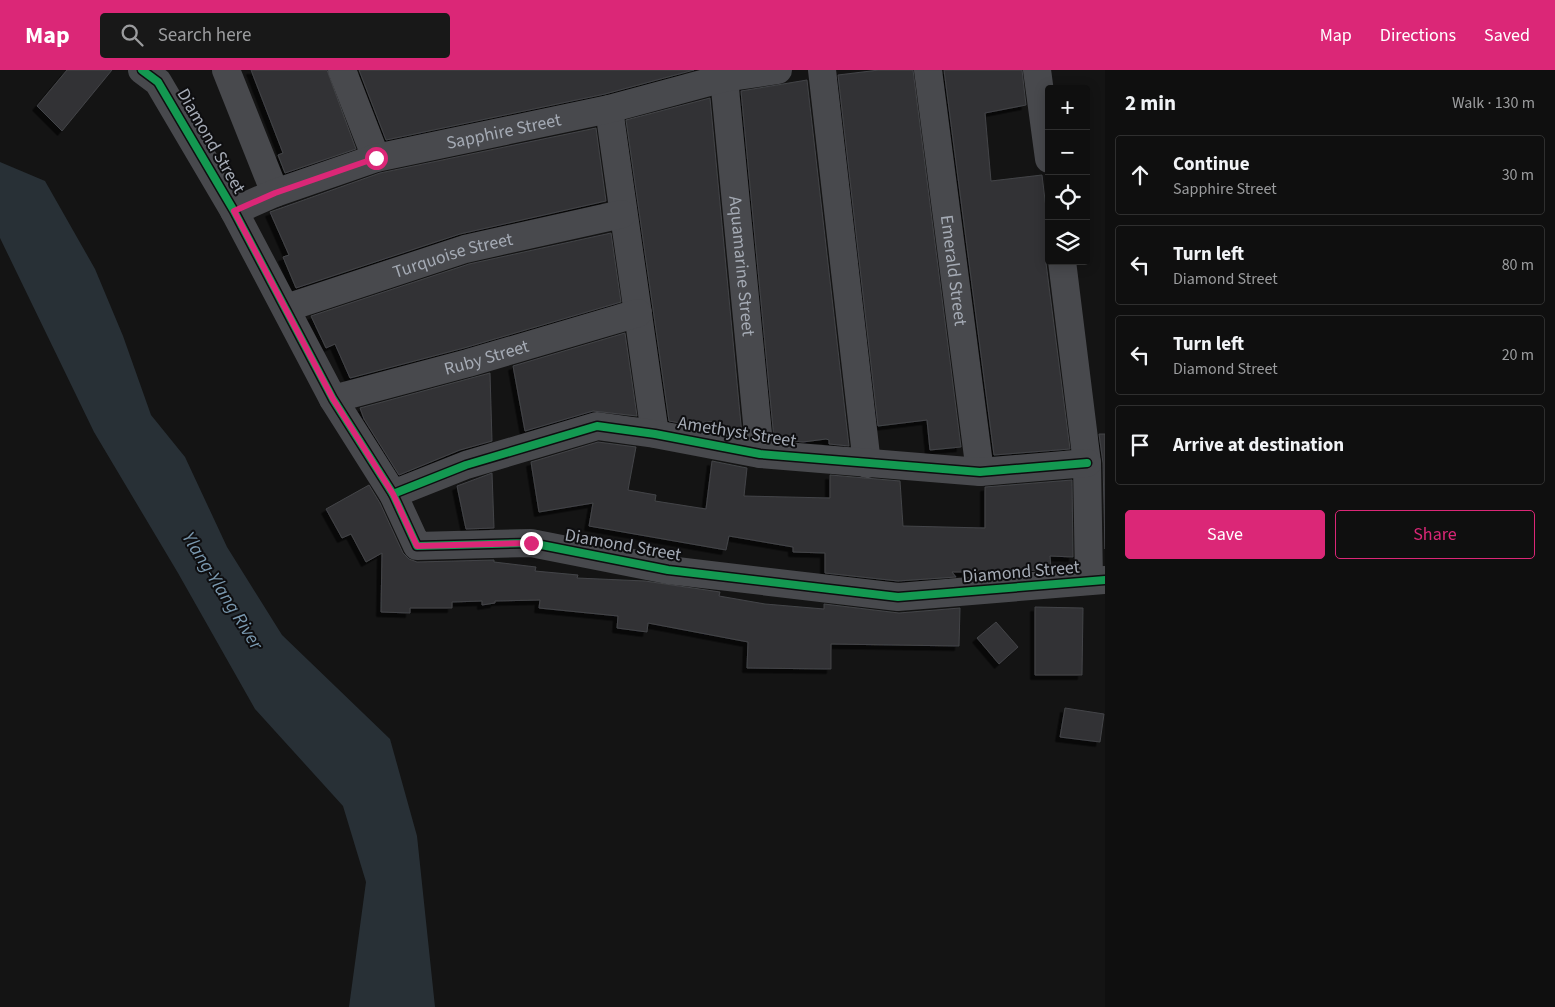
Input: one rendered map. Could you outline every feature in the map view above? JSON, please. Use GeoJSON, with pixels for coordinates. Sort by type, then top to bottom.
{"type":"FeatureCollection","features":[{"type":"Feature","properties":{"kind":"street","name":"Diamond Street"},"geometry":{"type":"LineString","coordinates":[[142,70],[158,82],[234,211],[333,399],[393,494],[417,546],[531,543],[668,570],[898,597],[1097,581],[1087,463],[1062,265]]}},
{"type":"Feature","properties":{"kind":"street"},"geometry":{"type":"LineString","coordinates":[[226,70],[275,193]]}},
{"type":"Feature","properties":{"kind":"street"},"geometry":{"type":"LineString","coordinates":[[342,70],[376,158]]}},
{"type":"Feature","properties":{"kind":"street","name":"Sapphire Street"},"geometry":{"type":"LineString","coordinates":[[234,211],[275,193],[376,158],[609,109],[724,78],[778,70]]}},
{"type":"Feature","properties":{"kind":"street"},"geometry":{"type":"LineString","coordinates":[[822,70],[868,464]]}},
{"type":"Feature","properties":{"kind":"street","name":"Emerald Street"},"geometry":{"type":"LineString","coordinates":[[928,70],[980,472]]}},
{"type":"Feature","properties":{"kind":"street"},"geometry":{"type":"LineString","coordinates":[[1037,70],[1045,130]]}},
{"type":"Feature","properties":{"kind":"street","name":"Aquamarine Street"},"geometry":{"type":"LineString","coordinates":[[724,78],[760,454]]}},
{"type":"Feature","properties":{"kind":"street"},"geometry":{"type":"LineString","coordinates":[[609,109],[622,214],[655,434]]}},
{"type":"Feature","properties":{"kind":"street","name":"Turquoise Street"},"geometry":{"type":"LineString","coordinates":[[286,308],[464,249],[622,214]]}},
{"type":"Feature","properties":{"kind":"street","name":"Ruby Street"},"geometry":{"type":"LineString","coordinates":[[333,399],[468,363],[638,313]]}},
{"type":"Feature","properties":{"kind":"street","name":"Amethyst Street"},"geometry":{"type":"LineString","coordinates":[[393,494],[466,465],[597,426],[655,434],[760,454],[868,464],[980,472],[1087,463]]}},
{"type":"Feature","properties":{"kind":"water","name":"Ylang-Ylang River"},"geometry":{"type":"Polygon","coordinates":[[[0,162],[45,181],[95,269],[123,336],[151,415],[185,457],[227,547],[282,635],[390,739],[417,836],[435,1007],[349,1007],[366,882],[343,806],[255,709],[178,573],[94,432],[0,238],[0,162]]]}},
{"type":"Feature","properties":{"kind":"building"},"geometry":{"type":"Polygon","coordinates":[[[67,70],[112,70],[62,131],[37,106],[67,70]]]}},
{"type":"Feature","properties":{"kind":"building"},"geometry":{"type":"Polygon","coordinates":[[[251,70],[327,70],[356,149],[285,173],[278,155],[283,153],[251,70]]]}},
{"type":"Feature","properties":{"kind":"building"},"geometry":{"type":"Polygon","coordinates":[[[359,70],[694,70],[605,94],[386,140],[359,70]]]}},
{"type":"Feature","properties":{"kind":"building"},"geometry":{"type":"Polygon","coordinates":[[[879,70],[913,70],[961,447],[930,450],[927,420],[878,426],[838,75],[879,70]]]}},
{"type":"Feature","properties":{"kind":"building"},"geometry":{"type":"Polygon","coordinates":[[[944,70],[1022,70],[1026,105],[985,113],[991,181],[1042,175],[1045,200],[1045,265],[1070,449],[994,455],[944,70]]]}},
{"type":"Feature","properties":{"kind":"building"},"geometry":{"type":"Polygon","coordinates":[[[807,80],[849,446],[829,444],[829,440],[826,439],[803,442],[774,439],[741,91],[807,80]]]}},
{"type":"Feature","properties":{"kind":"building"},"geometry":{"type":"Polygon","coordinates":[[[710,98],[742,435],[715,430],[716,421],[686,424],[669,421],[626,120],[710,98]]]}},
{"type":"Feature","properties":{"kind":"building"},"geometry":{"type":"Polygon","coordinates":[[[596,128],[606,201],[460,234],[296,288],[283,257],[289,255],[270,212],[380,173],[596,128]]]}},
{"type":"Feature","properties":{"kind":"building"},"geometry":{"type":"Polygon","coordinates":[[[611,233],[621,302],[464,348],[350,378],[335,344],[326,348],[311,316],[469,264],[611,233]]]}},
{"type":"Feature","properties":{"kind":"building"},"geometry":{"type":"Polygon","coordinates":[[[625,333],[637,416],[593,411],[525,431],[513,366],[625,333]]]}},
{"type":"Feature","properties":{"kind":"building"},"geometry":{"type":"Polygon","coordinates":[[[490,373],[492,441],[460,450],[399,475],[364,419],[360,408],[490,373]]]}},
{"type":"Feature","properties":{"kind":"building"},"geometry":{"type":"Polygon","coordinates":[[[1099,434],[1105,434],[1105,549],[1103,463],[1099,434]]]}},
{"type":"Feature","properties":{"kind":"building"},"geometry":{"type":"Polygon","coordinates":[[[598,442],[636,447],[628,490],[656,495],[655,501],[706,509],[712,461],[747,468],[744,496],[830,498],[830,475],[900,481],[903,526],[985,528],[985,487],[1072,480],[1073,557],[1050,556],[1051,569],[1009,572],[952,572],[956,577],[898,581],[825,573],[825,553],[793,552],[793,547],[729,536],[726,550],[589,526],[593,503],[539,512],[531,462],[598,442]]]}},
{"type":"Feature","properties":{"kind":"building"},"geometry":{"type":"Polygon","coordinates":[[[492,473],[494,528],[466,529],[457,486],[492,473]]]}},
{"type":"Feature","properties":{"kind":"building"},"geometry":{"type":"Polygon","coordinates":[[[369,485],[380,503],[403,553],[409,559],[417,562],[494,560],[494,562],[536,567],[535,571],[578,575],[577,578],[645,581],[720,592],[719,596],[765,604],[824,609],[824,604],[899,613],[960,608],[959,646],[831,644],[831,669],[747,668],[748,642],[648,623],[647,632],[617,628],[618,616],[539,608],[540,600],[495,601],[495,603],[482,605],[482,601],[452,602],[452,608],[410,608],[410,613],[381,612],[382,553],[366,562],[351,534],[342,538],[326,509],[369,485]]]}},
{"type":"Feature","properties":{"kind":"building"},"geometry":{"type":"Polygon","coordinates":[[[1035,607],[1083,608],[1082,675],[1035,675],[1035,607]]]}},
{"type":"Feature","properties":{"kind":"building"},"geometry":{"type":"Polygon","coordinates":[[[996,622],[1018,647],[999,664],[977,638],[996,622]]]}},
{"type":"Feature","properties":{"kind":"building"},"geometry":{"type":"Polygon","coordinates":[[[1065,708],[1104,714],[1100,742],[1060,737],[1065,708]]]}},
{"type":"Feature","properties":{"kind":"cycle path"},"geometry":{"type":"LineString","coordinates":[[142,70],[158,82],[234,211],[333,399],[393,494],[417,546],[531,543],[668,570],[898,597],[1105,580]]}},
{"type":"Feature","properties":{"kind":"cycle path"},"geometry":{"type":"LineString","coordinates":[[393,494],[466,465],[597,426],[655,434],[760,454],[980,472],[1087,463]]}},
{"type":"Feature","properties":{"kind":"route"},"geometry":{"type":"LineString","coordinates":[[376,158],[275,193],[234,211],[333,399],[393,494],[417,546],[531,543]]}}]}
